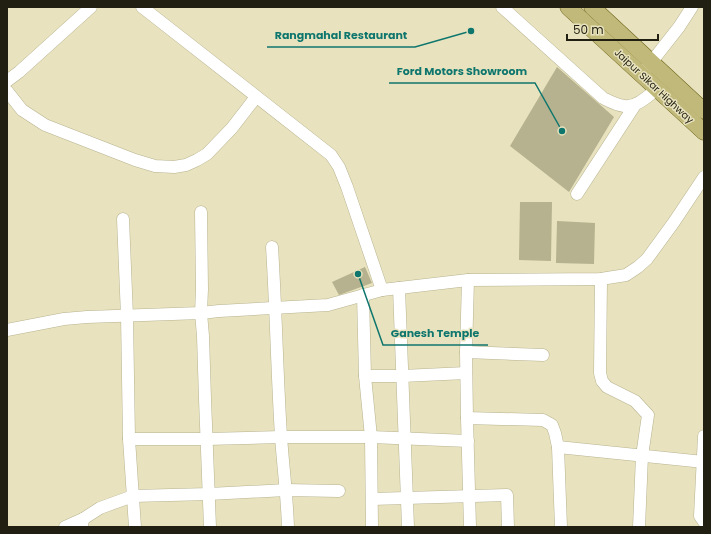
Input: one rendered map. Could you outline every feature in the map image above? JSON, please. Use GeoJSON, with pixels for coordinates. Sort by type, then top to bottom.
{"type":"FeatureCollection","features":[{"type":"Feature","properties":{"kind":"main road","name":"Jaipur Sikar Highway"},"geometry":{"type":"LineString","coordinates":[[568,7],[704,111]]}},
{"type":"Feature","properties":{"kind":"main road","name":"Jaipur Sikar Highway"},"geometry":{"type":"LineString","coordinates":[[592,7],[647,68],[657,89],[704,132]]}},
{"type":"Feature","properties":{"kind":"street"},"geometry":{"type":"LineString","coordinates":[[7,81],[19,72],[90,7]]}},
{"type":"Feature","properties":{"kind":"street"},"geometry":{"type":"LineString","coordinates":[[142,7],[331,155],[348,188],[382,290]]}},
{"type":"Feature","properties":{"kind":"street"},"geometry":{"type":"LineString","coordinates":[[502,7],[603,98],[625,107],[635,105]]}},
{"type":"Feature","properties":{"kind":"street"},"geometry":{"type":"LineString","coordinates":[[647,68],[679,27],[692,7]]}},
{"type":"Feature","properties":{"kind":"street"},"geometry":{"type":"LineString","coordinates":[[576,194],[635,105],[657,89]]}},
{"type":"Feature","properties":{"kind":"street"},"geometry":{"type":"LineString","coordinates":[[7,91],[22,110],[45,125],[135,160],[155,166],[174,167],[186,165],[207,154],[232,128],[256,97]]}},
{"type":"Feature","properties":{"kind":"street"},"geometry":{"type":"LineString","coordinates":[[7,330],[64,319],[87,317],[201,313],[328,305],[382,290],[468,280],[601,279],[626,274],[638,267],[647,259],[704,177]]}},
{"type":"Feature","properties":{"kind":"street"},"geometry":{"type":"LineString","coordinates":[[201,212],[201,313],[210,527]]}},
{"type":"Feature","properties":{"kind":"street"},"geometry":{"type":"LineString","coordinates":[[123,219],[127,316],[129,439],[135,527]]}},
{"type":"Feature","properties":{"kind":"street"},"geometry":{"type":"LineString","coordinates":[[272,247],[281,437],[288,527]]}},
{"type":"Feature","properties":{"kind":"street"},"geometry":{"type":"LineString","coordinates":[[601,279],[600,372],[602,381],[607,387],[636,401],[648,415],[642,456],[639,527]]}},
{"type":"Feature","properties":{"kind":"street"},"geometry":{"type":"LineString","coordinates":[[468,280],[466,373],[470,527]]}},
{"type":"Feature","properties":{"kind":"street"},"geometry":{"type":"LineString","coordinates":[[399,288],[408,527]]}},
{"type":"Feature","properties":{"kind":"street"},"geometry":{"type":"LineString","coordinates":[[363,295],[365,376],[371,437],[372,527]]}},
{"type":"Feature","properties":{"kind":"street"},"geometry":{"type":"LineString","coordinates":[[466,352],[544,355]]}},
{"type":"Feature","properties":{"kind":"street"},"geometry":{"type":"LineString","coordinates":[[365,376],[466,373]]}},
{"type":"Feature","properties":{"kind":"street"},"geometry":{"type":"LineString","coordinates":[[467,418],[543,420],[552,425],[558,447],[561,527]]}},
{"type":"Feature","properties":{"kind":"street"},"geometry":{"type":"LineString","coordinates":[[704,436],[700,516],[704,522]]}},
{"type":"Feature","properties":{"kind":"street"},"geometry":{"type":"LineString","coordinates":[[129,439],[371,437],[468,441]]}},
{"type":"Feature","properties":{"kind":"street"},"geometry":{"type":"LineString","coordinates":[[558,447],[703,462]]}},
{"type":"Feature","properties":{"kind":"street"},"geometry":{"type":"LineString","coordinates":[[65,527],[83,523],[100,508],[133,496],[286,490],[340,491]]}},
{"type":"Feature","properties":{"kind":"street"},"geometry":{"type":"LineString","coordinates":[[372,499],[507,495],[508,527]]}},
{"type":"Feature","properties":{"kind":"building"},"geometry":{"type":"Polygon","coordinates":[[[557,67],[614,117],[569,192],[510,146],[557,67]]]}},
{"type":"Feature","properties":{"kind":"building"},"geometry":{"type":"Polygon","coordinates":[[[520,202],[552,202],[551,261],[519,260],[520,202]]]}},
{"type":"Feature","properties":{"kind":"building"},"geometry":{"type":"Polygon","coordinates":[[[557,221],[595,223],[594,264],[556,263],[557,221]]]}},
{"type":"Feature","properties":{"kind":"building"},"geometry":{"type":"Polygon","coordinates":[[[365,267],[372,283],[339,295],[332,282],[365,267]]]}},
{"type":"Feature","properties":{"kind":"place","name":"Rangmahal Restaurant"},"geometry":{"type":"Point","coordinates":[471,31]}},
{"type":"Feature","properties":{"kind":"place","name":"Ford Motors Showroom"},"geometry":{"type":"Point","coordinates":[562,131]}},
{"type":"Feature","properties":{"kind":"place","name":"Ganesh Temple"},"geometry":{"type":"Point","coordinates":[358,274]}}]}
